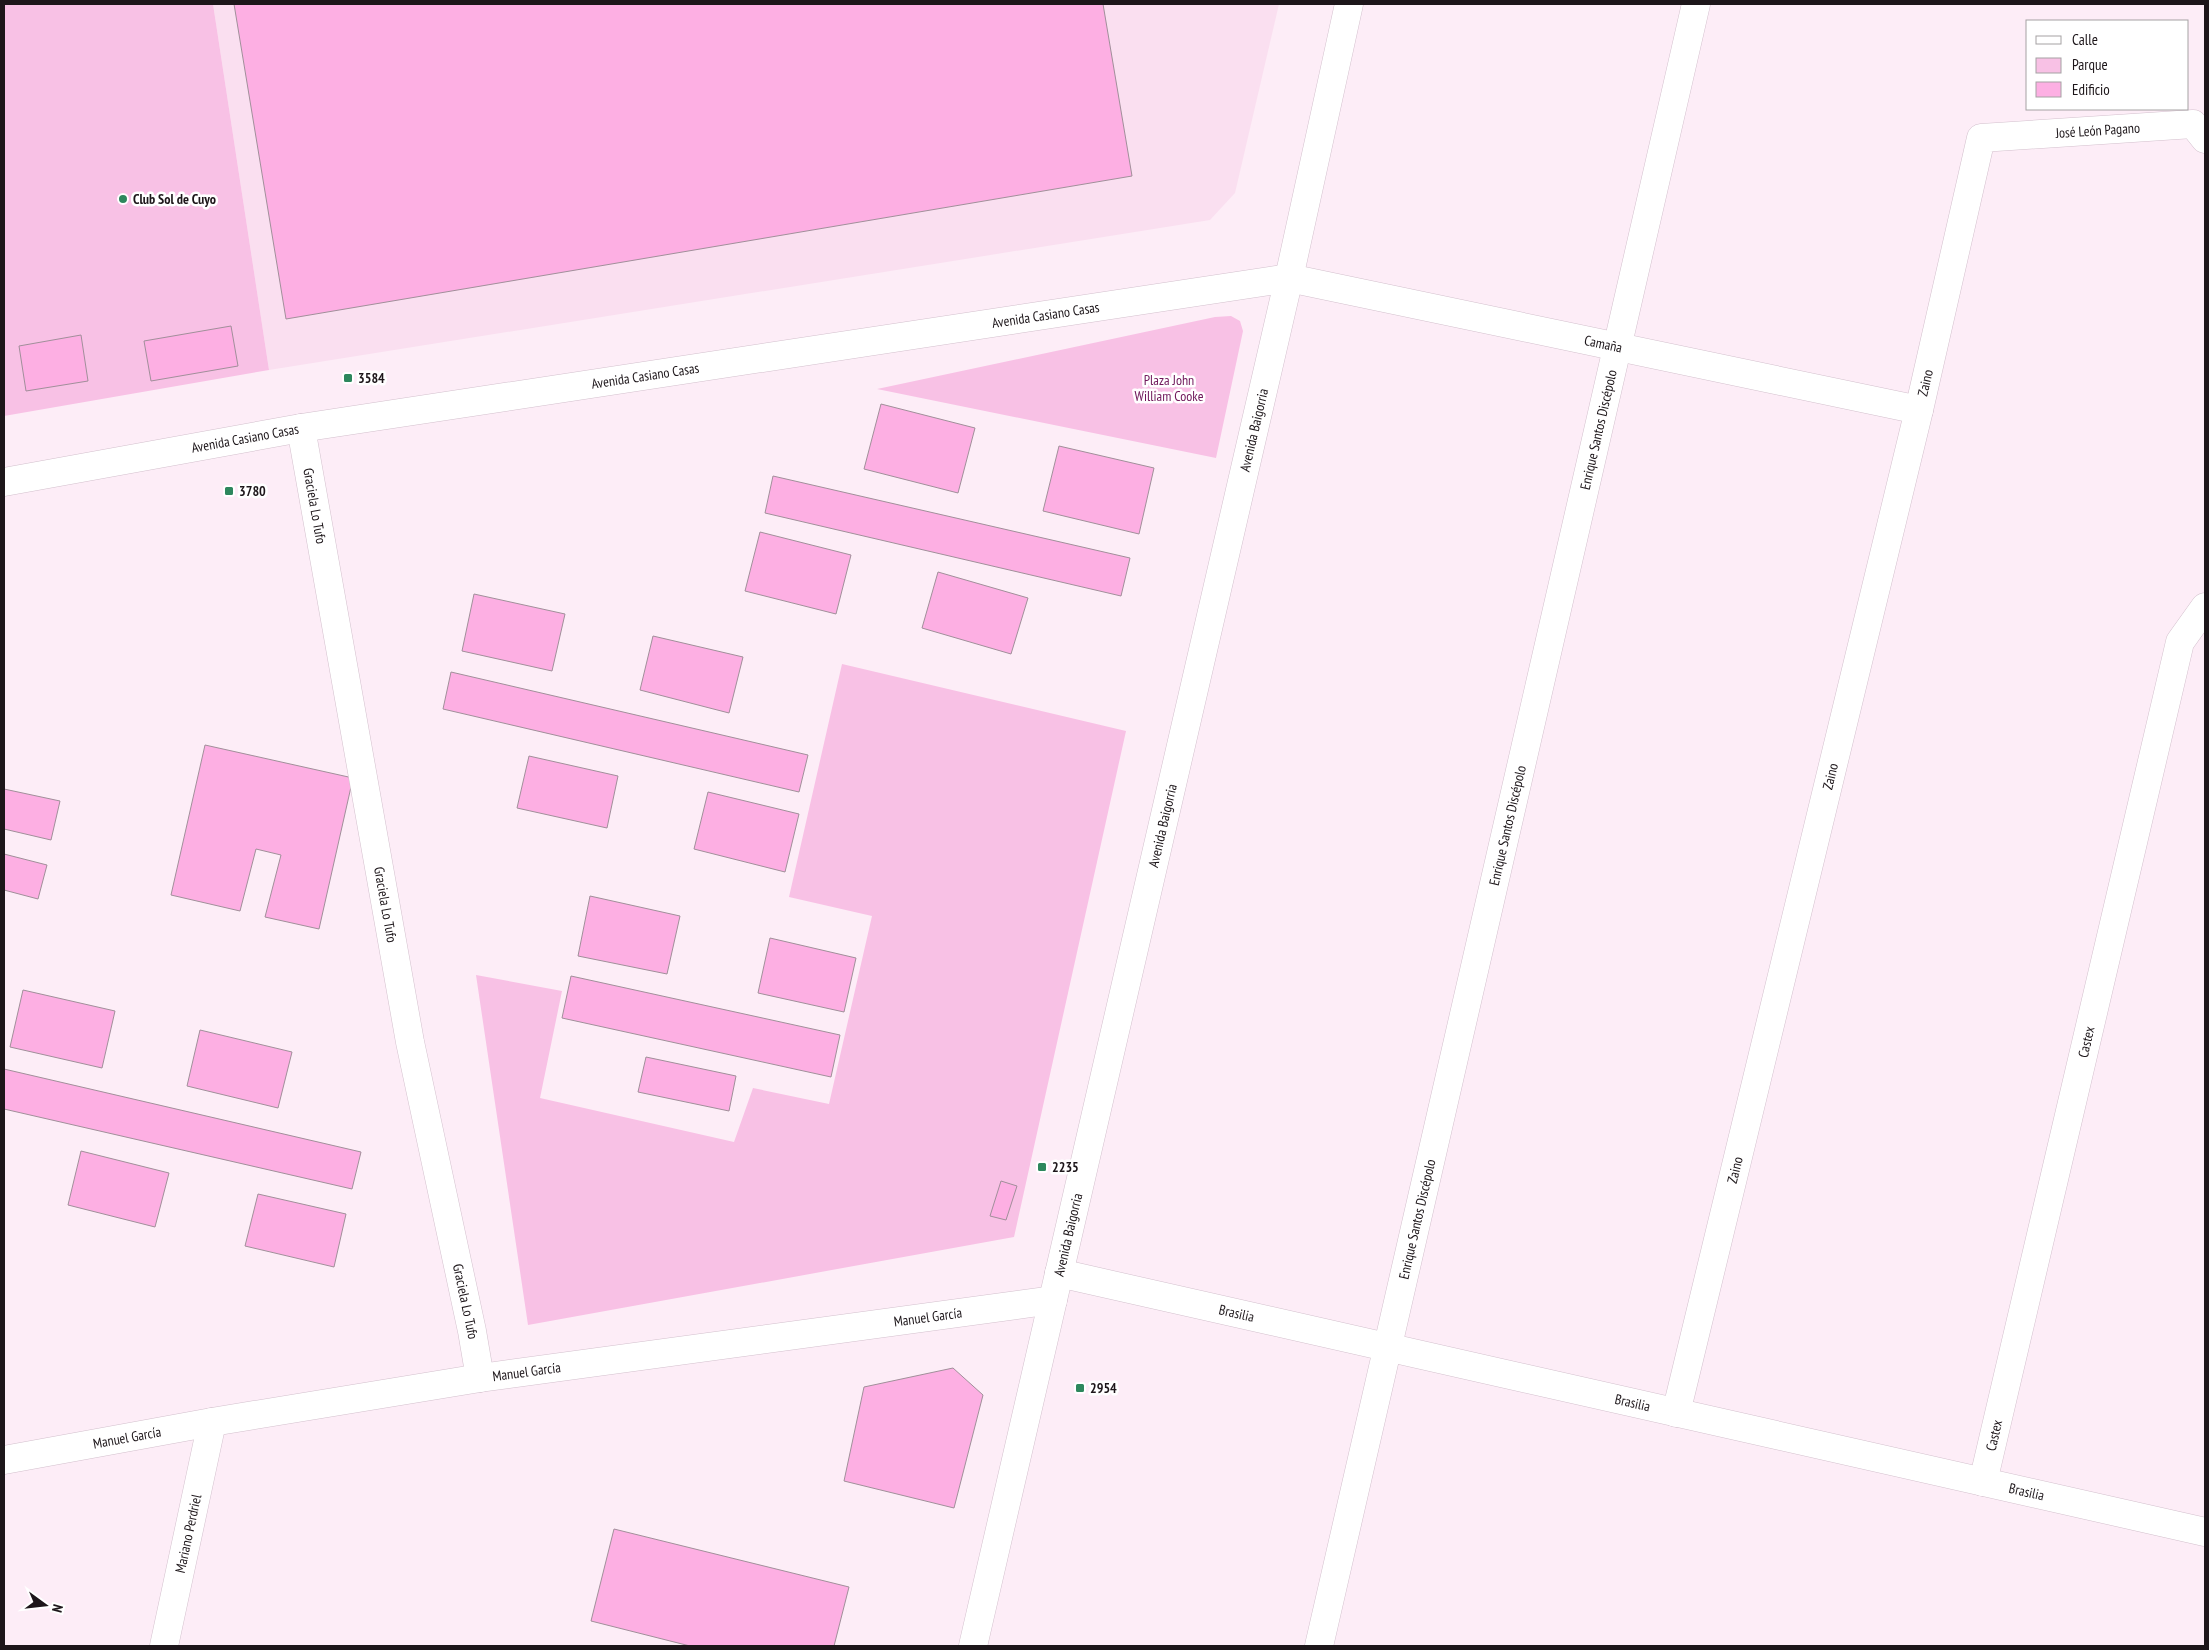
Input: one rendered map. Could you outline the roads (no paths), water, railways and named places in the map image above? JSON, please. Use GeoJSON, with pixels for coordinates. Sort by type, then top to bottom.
{"type":"FeatureCollection","features":[{"type":"Feature","properties":{"kind":"street","name":"Avenida Baigorria"},"geometry":{"type":"LineString","coordinates":[[973,1646],[1289,278],[1349,4]]}},
{"type":"Feature","properties":{"kind":"street","name":"Enrique Santos Discépolo"},"geometry":{"type":"LineString","coordinates":[[1319,1646],[1615,347],[1696,4]]}},
{"type":"Feature","properties":{"kind":"street","name":"José León Pagano"},"geometry":{"type":"LineString","coordinates":[[1981,138],[2192,124],[2205,139]]}},
{"type":"Feature","properties":{"kind":"street","name":"Zaino"},"geometry":{"type":"LineString","coordinates":[[1676,1413],[1919,410],[1981,138]]}},
{"type":"Feature","properties":{"kind":"street","name":"Camaña"},"geometry":{"type":"LineString","coordinates":[[1289,278],[1919,410]]}},
{"type":"Feature","properties":{"kind":"street","name":"Avenida Casiano Casas"},"geometry":{"type":"LineString","coordinates":[[4,482],[301,428],[1289,278]]}},
{"type":"Feature","properties":{"kind":"street","name":"Graciela Lo Tufo"},"geometry":{"type":"LineString","coordinates":[[301,428],[410,1042],[472,1331],[480,1378]]}},
{"type":"Feature","properties":{"kind":"street","name":"Castex"},"geometry":{"type":"LineString","coordinates":[[1983,1482],[2180,642],[2205,607]]}},
{"type":"Feature","properties":{"kind":"street","name":"Brasilia"},"geometry":{"type":"LineString","coordinates":[[1059,1273],[2205,1532]]}},
{"type":"Feature","properties":{"kind":"street","name":"Manuel García"},"geometry":{"type":"LineString","coordinates":[[4,1460],[212,1422],[480,1378],[1053,1300]]}},
{"type":"Feature","properties":{"kind":"street","name":"Mariano Perdriel"},"geometry":{"type":"LineString","coordinates":[[164,1646],[212,1422]]}},
{"type":"Feature","properties":{"kind":"place","name":"Club Sol de Cuyo"},"geometry":{"type":"Point","coordinates":[123,199]}},
{"type":"Feature","properties":{"kind":"place","name":"3584"},"geometry":{"type":"Point","coordinates":[348,378]}},
{"type":"Feature","properties":{"kind":"place","name":"3780"},"geometry":{"type":"Point","coordinates":[229,491]}},
{"type":"Feature","properties":{"kind":"place","name":"2235"},"geometry":{"type":"Point","coordinates":[1042,1167]}},
{"type":"Feature","properties":{"kind":"place","name":"2954"},"geometry":{"type":"Point","coordinates":[1080,1388]}},
{"type":"Feature","properties":{"kind":"park label","name":"Plaza John William Cooke"},"geometry":{"type":"Point","coordinates":[1169,388]}}]}
